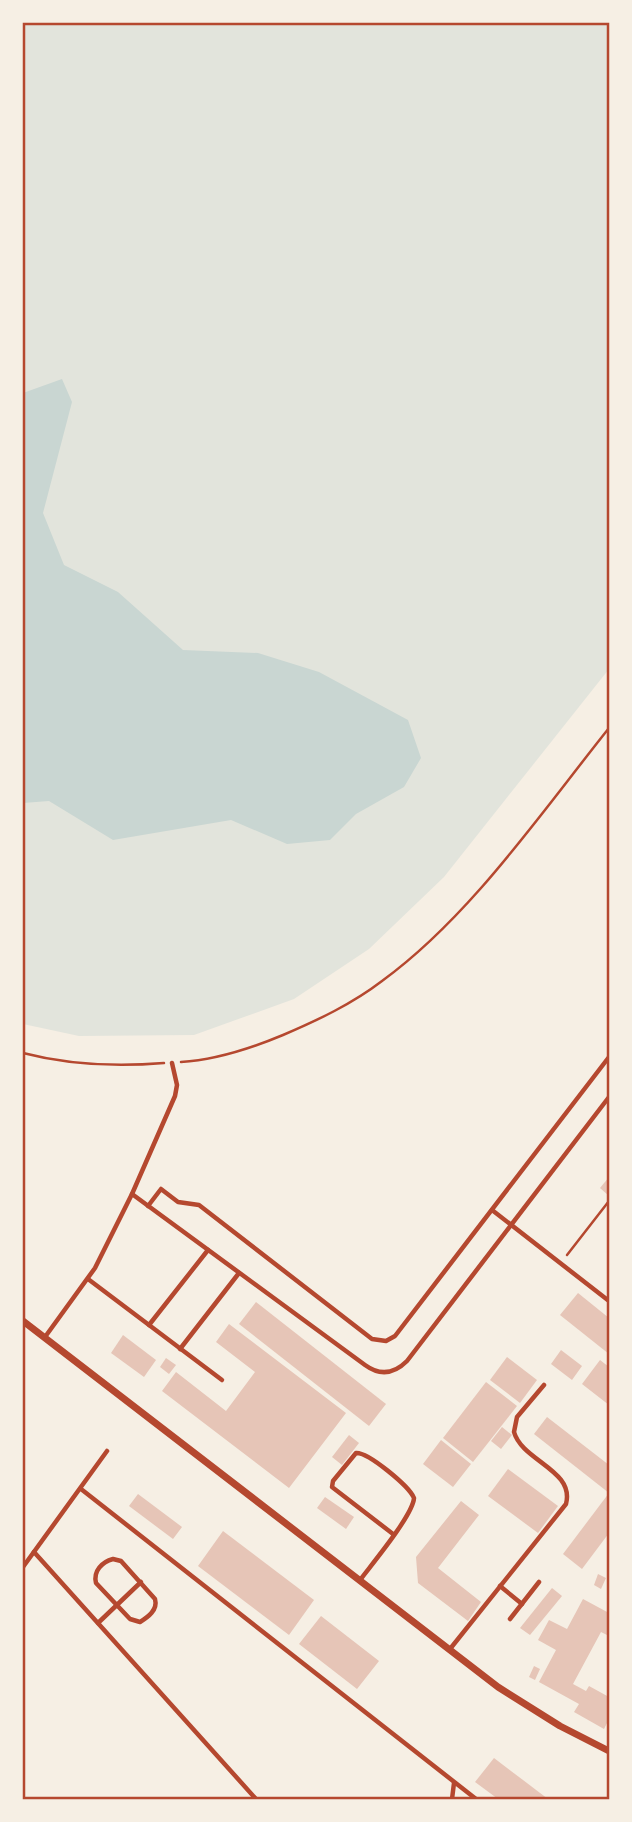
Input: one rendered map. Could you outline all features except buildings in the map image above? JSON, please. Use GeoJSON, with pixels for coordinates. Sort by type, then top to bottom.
{"type":"FeatureCollection","features":[{"type":"Feature","properties":{"kind":"street"},"geometry":{"type":"LineString","coordinates":[[23,1321],[529,1707],[609,1751]]}},
{"type":"Feature","properties":{"kind":"lane"},"geometry":{"type":"LineString","coordinates":[[148,1206],[161,1189],[178,1202],[199,1205],[372,1339],[381,1342],[395,1336],[609,1057]]}},
{"type":"Feature","properties":{"kind":"lane"},"geometry":{"type":"LineString","coordinates":[[45,1338],[88,1279],[132,1194],[176,1097],[177,1085],[172,1063]]}},
{"type":"Feature","properties":{"kind":"lane"},"geometry":{"type":"LineString","coordinates":[[132,1194],[365,1365],[382,1373],[392,1372],[407,1361],[609,1097]]}},
{"type":"Feature","properties":{"kind":"lane"},"geometry":{"type":"LineString","coordinates":[[492,1210],[609,1301]]}},
{"type":"Feature","properties":{"kind":"lane"},"geometry":{"type":"LineString","coordinates":[[149,1325],[208,1250]]}},
{"type":"Feature","properties":{"kind":"lane"},"geometry":{"type":"LineString","coordinates":[[180,1349],[239,1273]]}},
{"type":"Feature","properties":{"kind":"lane"},"geometry":{"type":"LineString","coordinates":[[88,1279],[222,1380]]}},
{"type":"Feature","properties":{"kind":"lane"},"geometry":{"type":"LineString","coordinates":[[450,1649],[566,1504],[568,1498],[565,1483],[522,1447],[514,1432],[517,1418],[544,1385]]}},
{"type":"Feature","properties":{"kind":"lane"},"geometry":{"type":"LineString","coordinates":[[23,1567],[107,1451]]}},
{"type":"Feature","properties":{"kind":"lane"},"geometry":{"type":"LineString","coordinates":[[360,1580],[413,1507],[412,1493],[366,1454],[356,1453],[333,1481],[332,1486],[393,1534]]}},
{"type":"Feature","properties":{"kind":"lane"},"geometry":{"type":"LineString","coordinates":[[81,1489],[476,1799]]}},
{"type":"Feature","properties":{"kind":"lane"},"geometry":{"type":"LineString","coordinates":[[34,1552],[256,1799]]}},
{"type":"Feature","properties":{"kind":"lane"},"geometry":{"type":"LineString","coordinates":[[117,1559],[141,1582],[156,1603],[153,1610],[136,1623],[117,1605],[96,1583],[95,1575],[108,1560],[117,1559]]}},
{"type":"Feature","properties":{"kind":"lane"},"geometry":{"type":"LineString","coordinates":[[98,1623],[141,1582]]}},
{"type":"Feature","properties":{"kind":"lane"},"geometry":{"type":"LineString","coordinates":[[510,1619],[539,1582]]}},
{"type":"Feature","properties":{"kind":"lane"},"geometry":{"type":"LineString","coordinates":[[500,1586],[522,1604]]}},
{"type":"Feature","properties":{"kind":"lane"},"geometry":{"type":"LineString","coordinates":[[452,1799],[454,1782]]}},
{"type":"Feature","properties":{"kind":"path"},"geometry":{"type":"LineString","coordinates":[[23,1053],[53,1061],[122,1067],[191,1061],[259,1045],[323,1018],[382,981],[434,936],[484,885],[609,728]]}},
{"type":"Feature","properties":{"kind":"path"},"geometry":{"type":"LineString","coordinates":[[560,1263],[609,1201]]}},
{"type":"Feature","properties":{"kind":"shaded area"},"geometry":{"type":"Polygon","coordinates":[[[23,23],[609,23],[609,669],[444,877],[369,949],[294,999],[194,1035],[79,1036],[23,1024],[23,23]]]}},
{"type":"Feature","properties":{"kind":"shaded area"},"geometry":{"type":"Polygon","coordinates":[[[62,379],[72,402],[43,513],[64,565],[118,592],[183,650],[258,653],[319,672],[408,720],[421,758],[404,787],[356,814],[330,840],[287,844],[231,820],[113,840],[49,801],[23,803],[23,393],[62,379]]]}}]}
